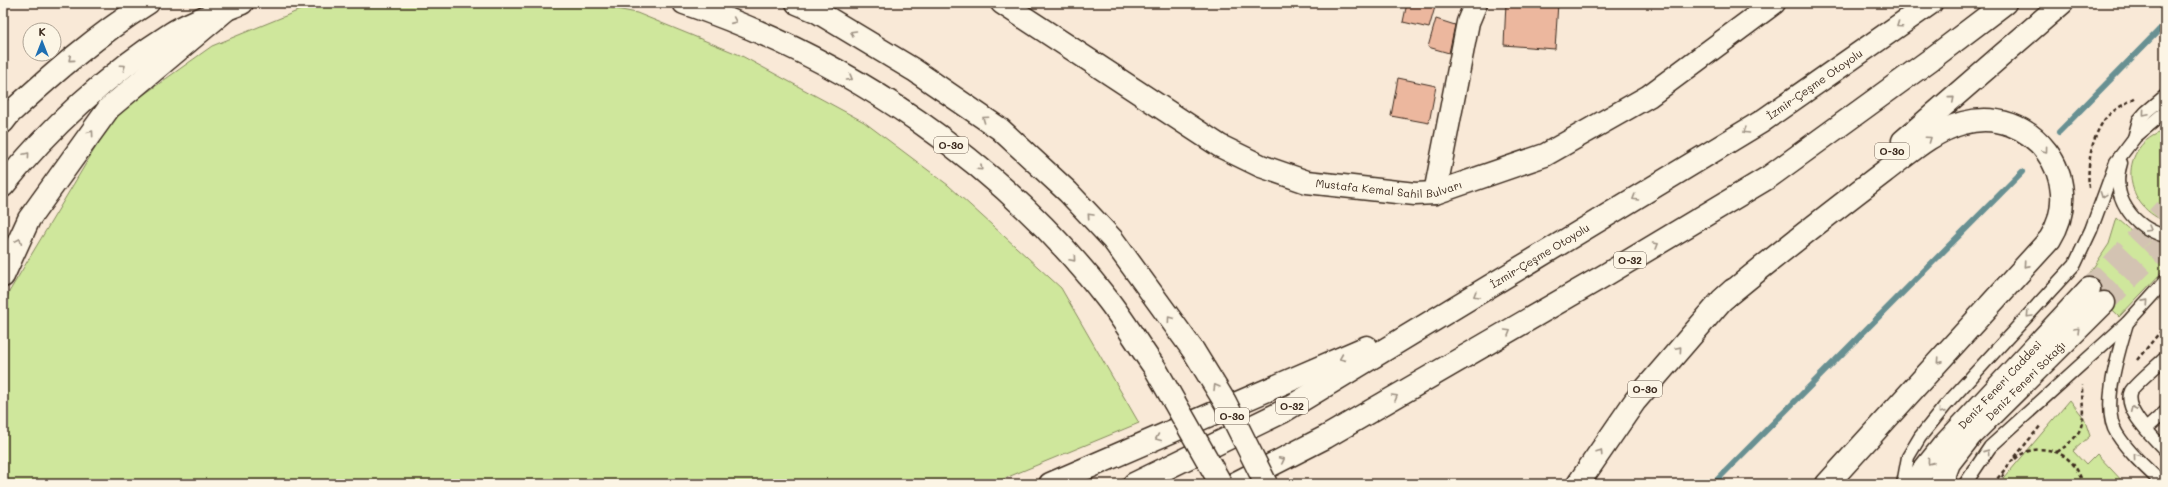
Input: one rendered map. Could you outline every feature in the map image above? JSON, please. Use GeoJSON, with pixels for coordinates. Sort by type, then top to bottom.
{"type":"FeatureCollection","features":[{"type":"Feature","properties":{"kind":"main road"},"geometry":{"type":"LineString","coordinates":[[3,122],[10,113],[72,57],[120,21],[148,3]]}},
{"type":"Feature","properties":{"kind":"main road","name":"O-30"},"geometry":{"type":"LineString","coordinates":[[684,3],[720,15],[804,52],[889,100],[974,162],[1051,234],[1108,300],[1155,368],[1221,484]]}},
{"type":"Feature","properties":{"kind":"main road","name":"O-30"},"geometry":{"type":"LineString","coordinates":[[798,3],[816,11],[914,70],[1000,129],[1068,192],[1113,240],[1193,350],[1225,402],[1266,484]]}},
{"type":"Feature","properties":{"kind":"main road","name":"Mustafa Kemal Sahil Bulvarı"},"geometry":{"type":"LineString","coordinates":[[1002,3],[1220,146],[1261,166],[1307,182],[1396,193],[1435,193],[1545,155],[1649,96],[1774,3]]}},
{"type":"Feature","properties":{"kind":"main road"},"geometry":{"type":"LineString","coordinates":[[1435,193],[1468,22],[1476,3]]}},
{"type":"Feature","properties":{"kind":"main road","name":"İzmir-Çeşme Otoyolu"},"geometry":{"type":"LineString","coordinates":[[1134,484],[1282,412],[1761,122],[1931,3]]}},
{"type":"Feature","properties":{"kind":"main road","name":"O-32"},"geometry":{"type":"LineString","coordinates":[[1234,484],[1326,437],[1607,274],[1769,177],[1930,60],[2005,3]]}},
{"type":"Feature","properties":{"kind":"main road","name":"O-30"},"geometry":{"type":"LineString","coordinates":[[1578,484],[1635,401],[1722,300],[2062,3]]}},
{"type":"Feature","properties":{"kind":"main road"},"geometry":{"type":"LineString","coordinates":[[3,186],[30,152],[116,72],[173,32],[234,6]]}},
{"type":"Feature","properties":{"kind":"main road"},"geometry":{"type":"LineString","coordinates":[[3,276],[29,219],[109,108],[234,6]]}},
{"type":"Feature","properties":{"kind":"main road"},"geometry":{"type":"LineString","coordinates":[[1722,300],[1826,215],[1934,135],[1962,123],[1996,121],[2024,130],[2047,151],[2058,172],[2062,194],[2059,217],[2056,228],[2050,238],[1827,484]]}},
{"type":"Feature","properties":{"kind":"main road","name":"Deniz Feneri Caddesi"},"geometry":{"type":"LineString","coordinates":[[1917,484],[1922,472],[1942,447],[2097,296]]}},
{"type":"Feature","properties":{"kind":"main road","name":"Deniz Feneri Sokağı"},"geometry":{"type":"LineString","coordinates":[[1941,484],[1949,463],[1970,436],[2097,296]]}},
{"type":"Feature","properties":{"kind":"main road"},"geometry":{"type":"LineString","coordinates":[[1050,484],[1442,315]]}},
{"type":"Feature","properties":{"kind":"lane"},"geometry":{"type":"LineString","coordinates":[[2165,96],[2139,120],[2135,137],[2124,152],[2118,170],[2119,189],[2125,206],[2136,221],[2151,232],[2165,236]]}},
{"type":"Feature","properties":{"kind":"lane"},"geometry":{"type":"LineString","coordinates":[[1904,484],[1908,457],[1920,437],[1946,406],[2075,264],[2091,230],[2116,162],[2135,137],[2165,112]]}},
{"type":"Feature","properties":{"kind":"lane"},"geometry":{"type":"LineString","coordinates":[[2135,137],[2165,122]]}},
{"type":"Feature","properties":{"kind":"lane"},"geometry":{"type":"LineString","coordinates":[[1965,484],[1990,447],[2127,323],[2165,281]]}},
{"type":"Feature","properties":{"kind":"lane"},"geometry":{"type":"LineString","coordinates":[[2127,323],[2113,372],[2111,416],[2116,434],[2145,467],[2164,484]]}},
{"type":"Feature","properties":{"kind":"lane"},"geometry":{"type":"LineString","coordinates":[[2165,358],[2131,390],[2129,402],[2138,420],[2165,450]]}},
{"type":"Feature","properties":{"kind":"lane"},"geometry":{"type":"LineString","coordinates":[[2146,429],[2165,412]]}},
{"type":"Feature","properties":{"kind":"path"},"geometry":{"type":"LineString","coordinates":[[2113,372],[2130,369],[2165,326]]}},
{"type":"Feature","properties":{"kind":"path"},"geometry":{"type":"LineString","coordinates":[[2057,452],[2070,444],[2083,426],[2082,378]]}},
{"type":"Feature","properties":{"kind":"path"},"geometry":{"type":"LineString","coordinates":[[1993,484],[2041,424]]}},
{"type":"Feature","properties":{"kind":"path"},"geometry":{"type":"LineString","coordinates":[[2000,484],[2006,467],[2016,457],[2029,450],[2043,449],[2057,452],[2069,460],[2078,470],[2083,484]]}},
{"type":"Feature","properties":{"kind":"green space"},"geometry":{"type":"Polygon","coordinates":[[[317,3],[585,3],[637,13],[740,55],[864,122],[948,185],[1061,288],[1139,423],[991,484],[3,484],[3,312],[9,292],[115,115],[212,46],[317,3]]]}},
{"type":"Feature","properties":{"kind":"green space"},"geometry":{"type":"Polygon","coordinates":[[[2165,131],[2165,221],[2150,213],[2140,202],[2133,189],[2131,175],[2133,161],[2139,148],[2150,138],[2165,131]]]}},
{"type":"Feature","properties":{"kind":"green space"},"geometry":{"type":"Polygon","coordinates":[[[2117,218],[2139,236],[2151,241],[2165,244],[2165,269],[2119,317],[2083,283],[2109,244],[2117,218]]]}},
{"type":"Feature","properties":{"kind":"green space"},"geometry":{"type":"Polygon","coordinates":[[[2070,400],[2084,418],[2090,436],[2073,451],[2086,465],[2097,454],[2125,484],[1999,484],[2070,400]]]}},
{"type":"Feature","properties":{"kind":"building"},"geometry":{"type":"Polygon","coordinates":[[[1407,3],[1418,3],[1435,7],[1429,28],[1403,22],[1407,3]]]}},
{"type":"Feature","properties":{"kind":"building"},"geometry":{"type":"Polygon","coordinates":[[[1506,3],[1558,3],[1555,49],[1504,45],[1506,3]]]}},
{"type":"Feature","properties":{"kind":"building"},"geometry":{"type":"Polygon","coordinates":[[[1436,19],[1455,25],[1449,53],[1428,47],[1436,19]]]}},
{"type":"Feature","properties":{"kind":"building"},"geometry":{"type":"Polygon","coordinates":[[[1398,78],[1436,86],[1429,123],[1391,116],[1398,78]]]}},
{"type":"Feature","properties":{"kind":"waterway"},"geometry":{"type":"LineString","coordinates":[[2059,132],[2165,24]]}},
{"type":"Feature","properties":{"kind":"waterway"},"geometry":{"type":"LineString","coordinates":[[1713,484],[2022,172]]}},
{"type":"Feature","properties":{"kind":"tunnel"},"geometry":{"type":"LineString","coordinates":[[2089,289],[2165,209]]}},
{"type":"Feature","properties":{"kind":"tunnel"},"geometry":{"type":"LineString","coordinates":[[2104,303],[2165,242]]}}]}
